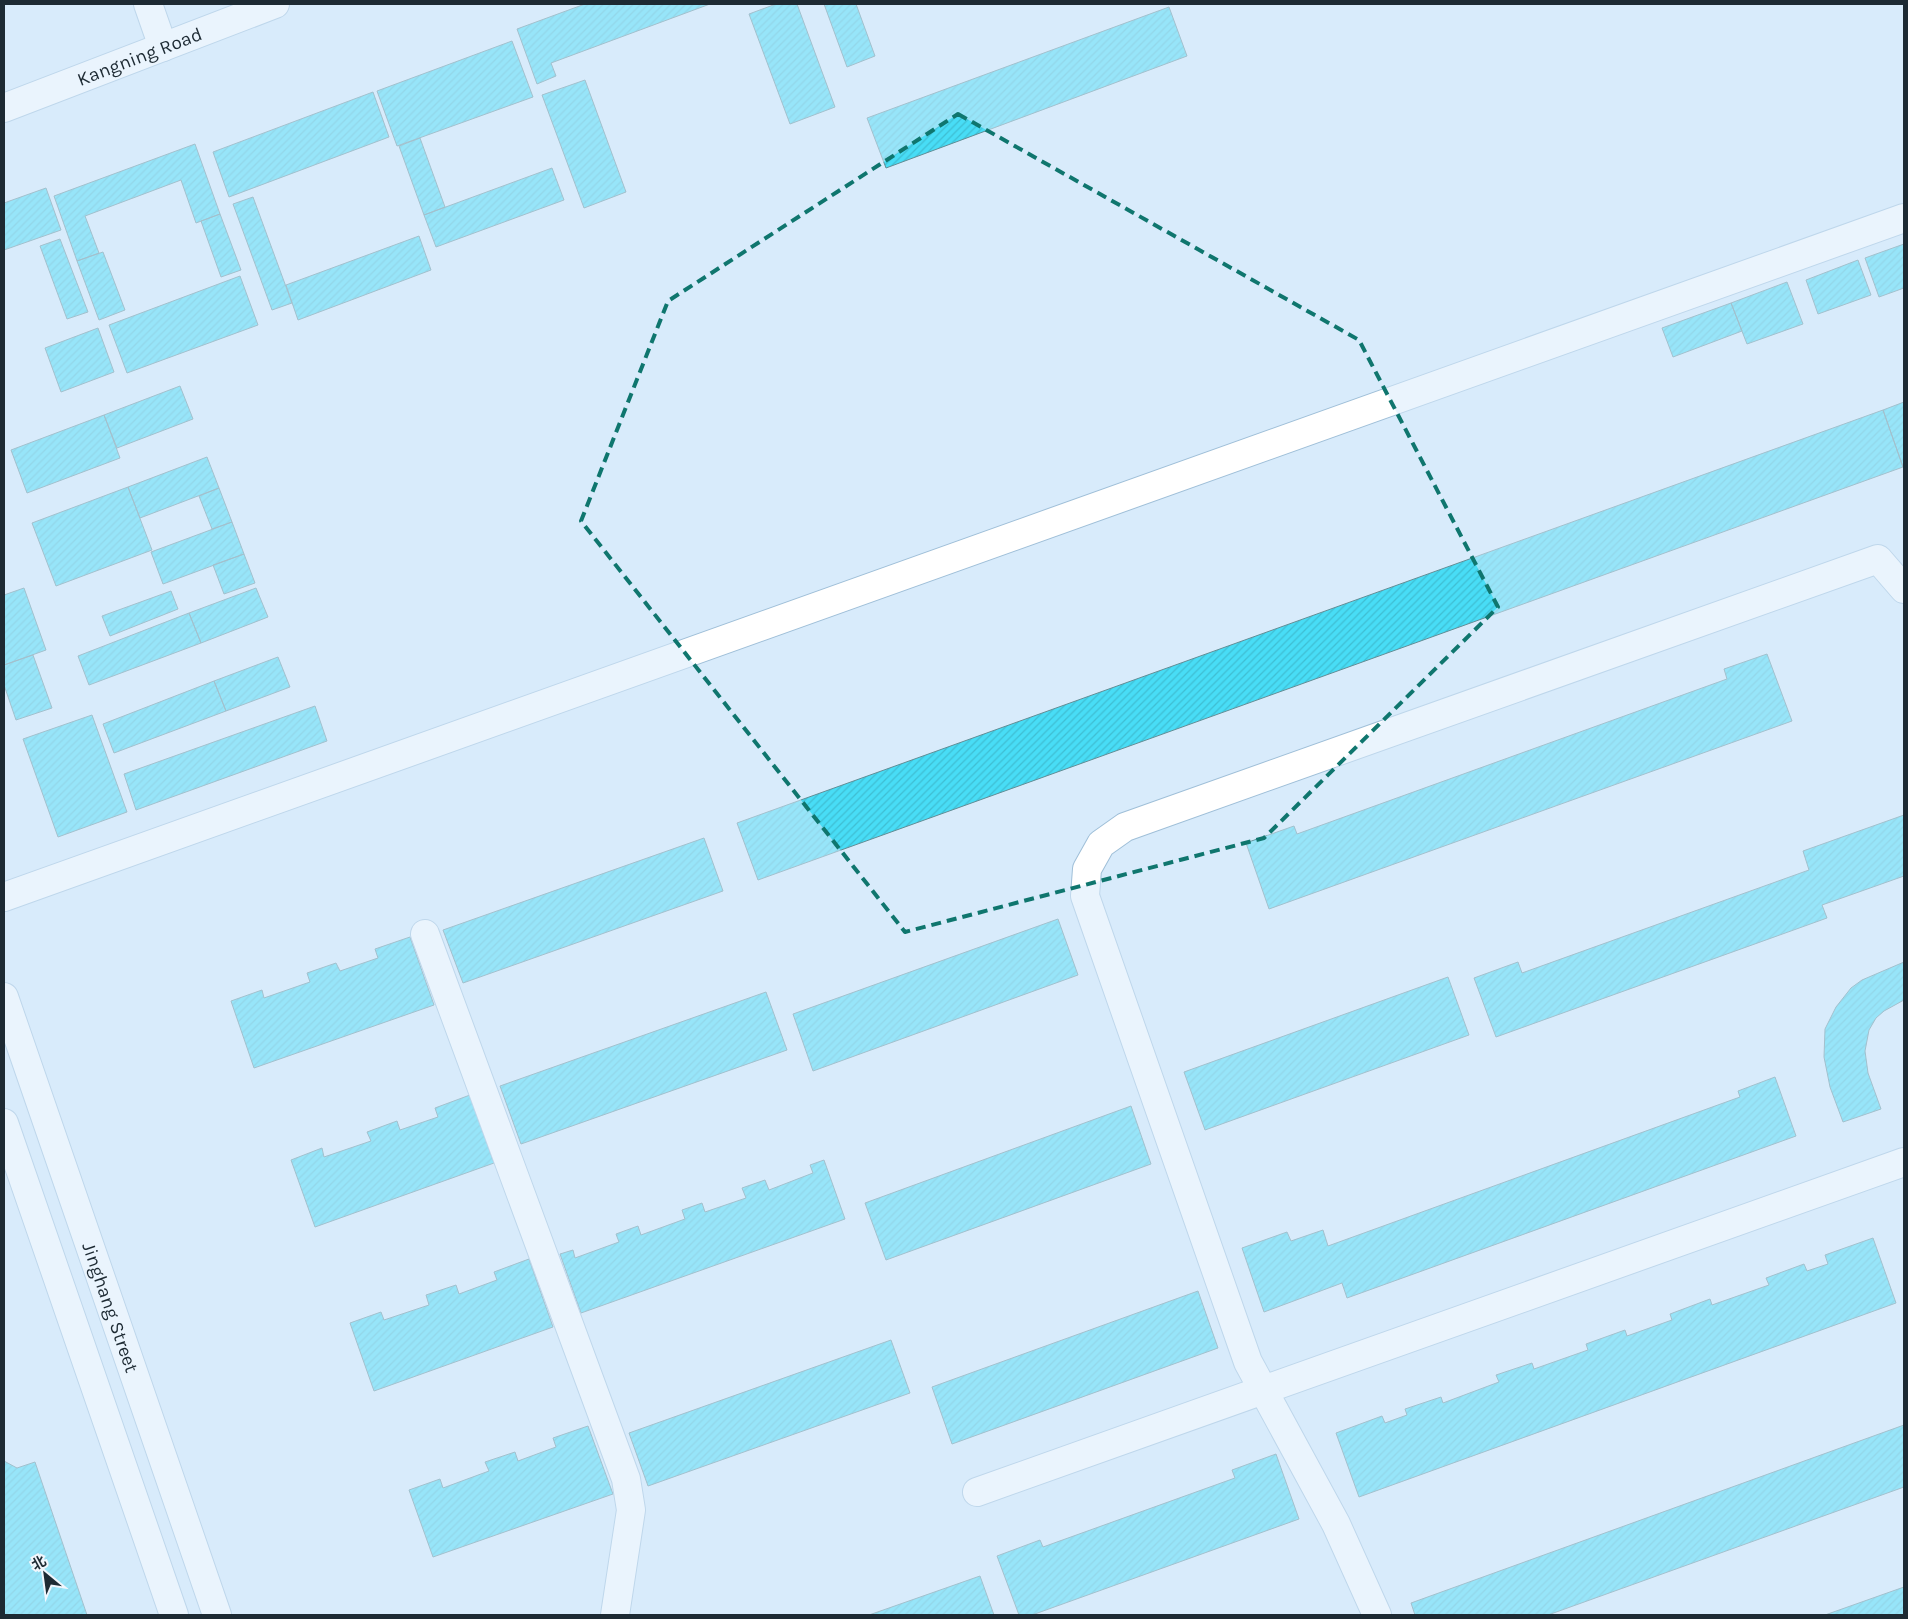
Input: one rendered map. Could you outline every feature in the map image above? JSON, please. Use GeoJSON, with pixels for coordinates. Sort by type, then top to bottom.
{"type":"FeatureCollection","features":[{"type":"Feature","properties":{"kind":"street"},"geometry":{"type":"LineString","coordinates":[[148,4],[162,47]]}},
{"type":"Feature","properties":{"kind":"street","name":"Kangning Road"},"geometry":{"type":"LineString","coordinates":[[4,108],[275,4]]}},
{"type":"Feature","properties":{"kind":"street"},"geometry":{"type":"LineString","coordinates":[[4,897],[1904,218]]}},
{"type":"Feature","properties":{"kind":"street"},"geometry":{"type":"LineString","coordinates":[[1377,1615],[1336,1524],[1248,1362],[1086,896],[1087,869],[1101,844],[1125,827],[1878,559],[1904,588]]}},
{"type":"Feature","properties":{"kind":"street"},"geometry":{"type":"LineString","coordinates":[[424,934],[626,1479],[631,1510],[615,1615]]}},
{"type":"Feature","properties":{"kind":"street","name":"Jinghang Street"},"geometry":{"type":"LineString","coordinates":[[4,997],[217,1615]]}},
{"type":"Feature","properties":{"kind":"street"},"geometry":{"type":"LineString","coordinates":[[4,1123],[174,1615]]}},
{"type":"Feature","properties":{"kind":"street"},"geometry":{"type":"LineString","coordinates":[[977,1492],[1904,1162]]}},
{"type":"Feature","properties":{"kind":"highlighted area"},"geometry":{"type":"Polygon","coordinates":[[[958,114],[1359,340],[1498,607],[1264,838],[905,932],[581,521],[668,301],[958,114]]]}},
{"type":"Feature","properties":{"kind":"building"},"geometry":{"type":"Polygon","coordinates":[[[585,4],[710,4],[551,63],[556,76],[537,84],[517,29],[585,4]]]}},
{"type":"Feature","properties":{"kind":"building"},"geometry":{"type":"Polygon","coordinates":[[[776,4],[797,4],[835,107],[790,124],[749,14],[776,4]]]}},
{"type":"Feature","properties":{"kind":"building"},"geometry":{"type":"Polygon","coordinates":[[[824,4],[856,4],[875,56],[847,67],[824,4]]]}},
{"type":"Feature","properties":{"kind":"building"},"geometry":{"type":"Polygon","coordinates":[[[1169,7],[1187,56],[886,168],[867,118],[1169,7]]]}},
{"type":"Feature","properties":{"kind":"building"},"geometry":{"type":"Polygon","coordinates":[[[512,41],[533,97],[397,146],[377,91],[512,41]]]}},
{"type":"Feature","properties":{"kind":"building"},"geometry":{"type":"Polygon","coordinates":[[[585,80],[626,192],[584,208],[542,95],[585,80]]]}},
{"type":"Feature","properties":{"kind":"building"},"geometry":{"type":"Polygon","coordinates":[[[373,92],[389,137],[229,197],[213,152],[373,92]]]}},
{"type":"Feature","properties":{"kind":"building"},"geometry":{"type":"Polygon","coordinates":[[[420,138],[445,207],[424,215],[399,146],[420,138]]]}},
{"type":"Feature","properties":{"kind":"building"},"geometry":{"type":"Polygon","coordinates":[[[195,144],[220,214],[196,223],[181,180],[85,216],[99,253],[77,261],[54,196],[195,144]]]}},
{"type":"Feature","properties":{"kind":"building"},"geometry":{"type":"Polygon","coordinates":[[[552,168],[564,200],[436,247],[424,215],[552,168]]]}},
{"type":"Feature","properties":{"kind":"building"},"geometry":{"type":"Polygon","coordinates":[[[46,188],[61,230],[4,250],[4,203],[46,188]]]}},
{"type":"Feature","properties":{"kind":"building"},"geometry":{"type":"Polygon","coordinates":[[[253,197],[292,303],[272,310],[233,204],[253,197]]]}},
{"type":"Feature","properties":{"kind":"building"},"geometry":{"type":"Polygon","coordinates":[[[220,214],[241,270],[221,277],[201,221],[220,214]]]}},
{"type":"Feature","properties":{"kind":"building"},"geometry":{"type":"Polygon","coordinates":[[[419,236],[431,270],[298,320],[286,285],[419,236]]]}},
{"type":"Feature","properties":{"kind":"building"},"geometry":{"type":"Polygon","coordinates":[[[60,239],[88,312],[67,319],[40,246],[60,239]]]}},
{"type":"Feature","properties":{"kind":"building"},"geometry":{"type":"Polygon","coordinates":[[[1904,244],[1904,288],[1879,297],[1865,258],[1904,244]]]}},
{"type":"Feature","properties":{"kind":"building"},"geometry":{"type":"Polygon","coordinates":[[[103,252],[125,310],[99,320],[77,261],[103,252]]]}},
{"type":"Feature","properties":{"kind":"building"},"geometry":{"type":"Polygon","coordinates":[[[1858,260],[1871,295],[1818,314],[1806,280],[1858,260]]]}},
{"type":"Feature","properties":{"kind":"building"},"geometry":{"type":"Polygon","coordinates":[[[240,276],[258,325],[127,373],[109,325],[240,276]]]}},
{"type":"Feature","properties":{"kind":"building"},"geometry":{"type":"Polygon","coordinates":[[[1787,282],[1803,324],[1747,344],[1731,303],[1787,282]]]}},
{"type":"Feature","properties":{"kind":"building"},"geometry":{"type":"Polygon","coordinates":[[[1731,303],[1742,331],[1673,357],[1662,328],[1731,303]]]}},
{"type":"Feature","properties":{"kind":"building"},"geometry":{"type":"Polygon","coordinates":[[[98,328],[114,372],[61,392],[45,348],[98,328]]]}},
{"type":"Feature","properties":{"kind":"building"},"geometry":{"type":"Polygon","coordinates":[[[180,386],[193,419],[117,448],[104,415],[180,386]]]}},
{"type":"Feature","properties":{"kind":"building"},"geometry":{"type":"Polygon","coordinates":[[[1904,402],[1904,467],[1903,467],[1883,410],[1904,402]]]}},
{"type":"Feature","properties":{"kind":"building"},"geometry":{"type":"Polygon","coordinates":[[[1883,410],[1903,467],[758,880],[737,823],[1883,410]]]}},
{"type":"Feature","properties":{"kind":"building"},"geometry":{"type":"Polygon","coordinates":[[[104,415],[120,458],[27,493],[11,450],[104,415]]]}},
{"type":"Feature","properties":{"kind":"building"},"geometry":{"type":"Polygon","coordinates":[[[207,457],[219,488],[140,518],[128,487],[207,457]]]}},
{"type":"Feature","properties":{"kind":"building"},"geometry":{"type":"Polygon","coordinates":[[[128,487],[152,550],[56,586],[32,523],[128,487]]]}},
{"type":"Feature","properties":{"kind":"building"},"geometry":{"type":"Polygon","coordinates":[[[219,488],[232,522],[212,529],[199,496],[219,488]]]}},
{"type":"Feature","properties":{"kind":"building"},"geometry":{"type":"Polygon","coordinates":[[[232,522],[244,554],[163,584],[151,552],[232,522]]]}},
{"type":"Feature","properties":{"kind":"building"},"geometry":{"type":"Polygon","coordinates":[[[244,554],[255,583],[224,594],[213,565],[244,554]]]}},
{"type":"Feature","properties":{"kind":"building"},"geometry":{"type":"Polygon","coordinates":[[[24,588],[46,650],[4,665],[4,595],[24,588]]]}},
{"type":"Feature","properties":{"kind":"building"},"geometry":{"type":"Polygon","coordinates":[[[256,588],[268,617],[201,643],[189,613],[256,588]]]}},
{"type":"Feature","properties":{"kind":"building"},"geometry":{"type":"Polygon","coordinates":[[[171,591],[178,609],[110,636],[102,616],[171,591]]]}},
{"type":"Feature","properties":{"kind":"building"},"geometry":{"type":"Polygon","coordinates":[[[189,613],[201,643],[89,685],[78,656],[189,613]]]}},
{"type":"Feature","properties":{"kind":"building"},"geometry":{"type":"Polygon","coordinates":[[[1767,654],[1792,721],[1269,909],[1246,843],[1294,826],[1297,834],[1727,679],[1724,669],[1767,654]]]}},
{"type":"Feature","properties":{"kind":"building"},"geometry":{"type":"Polygon","coordinates":[[[33,655],[52,708],[16,720],[4,685],[4,665],[33,655]]]}},
{"type":"Feature","properties":{"kind":"building"},"geometry":{"type":"Polygon","coordinates":[[[278,657],[290,687],[226,711],[214,681],[278,657]]]}},
{"type":"Feature","properties":{"kind":"building"},"geometry":{"type":"Polygon","coordinates":[[[214,681],[226,711],[114,753],[103,724],[214,681]]]}},
{"type":"Feature","properties":{"kind":"building"},"geometry":{"type":"Polygon","coordinates":[[[315,706],[327,741],[136,810],[124,774],[315,706]]]}},
{"type":"Feature","properties":{"kind":"building"},"geometry":{"type":"Polygon","coordinates":[[[92,715],[127,812],[58,837],[23,739],[92,715]]]}},
{"type":"Feature","properties":{"kind":"building"},"geometry":{"type":"Polygon","coordinates":[[[1904,815],[1904,876],[1822,905],[1827,918],[1496,1037],[1474,978],[1518,962],[1522,973],[1809,870],[1803,851],[1904,815]]]}},
{"type":"Feature","properties":{"kind":"building"},"geometry":{"type":"Polygon","coordinates":[[[704,838],[723,891],[463,983],[443,930],[704,838]]]}},
{"type":"Feature","properties":{"kind":"building"},"geometry":{"type":"Polygon","coordinates":[[[1058,919],[1078,975],[813,1071],[793,1014],[1058,919]]]}},
{"type":"Feature","properties":{"kind":"building"},"geometry":{"type":"Polygon","coordinates":[[[410,937],[434,1005],[254,1068],[231,1001],[262,990],[264,998],[310,982],[307,973],[336,963],[340,971],[378,958],[375,949],[410,937]]]}},
{"type":"Feature","properties":{"kind":"building"},"geometry":{"type":"Polygon","coordinates":[[[1904,962],[1904,1000],[1884,1011],[1876,1018],[1869,1030],[1865,1051],[1868,1073],[1881,1109],[1843,1122],[1830,1087],[1824,1057],[1825,1029],[1836,1007],[1851,988],[1862,980],[1904,962]]]}},
{"type":"Feature","properties":{"kind":"building"},"geometry":{"type":"Polygon","coordinates":[[[1448,977],[1469,1035],[1205,1130],[1184,1072],[1448,977]]]}},
{"type":"Feature","properties":{"kind":"building"},"geometry":{"type":"Polygon","coordinates":[[[766,992],[787,1050],[521,1144],[500,1086],[766,992]]]}},
{"type":"Feature","properties":{"kind":"building"},"geometry":{"type":"Polygon","coordinates":[[[1775,1077],[1796,1136],[1347,1298],[1342,1283],[1264,1312],[1242,1248],[1287,1232],[1291,1241],[1323,1230],[1328,1246],[1740,1097],[1738,1091],[1775,1077]]]}},
{"type":"Feature","properties":{"kind":"building"},"geometry":{"type":"Polygon","coordinates":[[[470,1095],[494,1163],[315,1227],[291,1160],[322,1148],[324,1157],[371,1141],[367,1132],[397,1121],[400,1130],[438,1117],[435,1108],[470,1095]]]}},
{"type":"Feature","properties":{"kind":"building"},"geometry":{"type":"Polygon","coordinates":[[[1131,1106],[1151,1164],[886,1260],[865,1203],[1131,1106]]]}},
{"type":"Feature","properties":{"kind":"building"},"geometry":{"type":"Polygon","coordinates":[[[824,1160],[845,1219],[581,1313],[560,1254],[573,1250],[575,1258],[619,1242],[616,1234],[638,1226],[641,1235],[685,1219],[682,1210],[702,1203],[705,1212],[746,1198],[742,1188],[765,1180],[769,1190],[813,1173],[810,1165],[824,1160]]]}},
{"type":"Feature","properties":{"kind":"building"},"geometry":{"type":"Polygon","coordinates":[[[1873,1238],[1896,1303],[1359,1497],[1336,1433],[1382,1416],[1385,1423],[1407,1415],[1405,1409],[1441,1397],[1443,1403],[1499,1382],[1496,1375],[1532,1363],[1534,1369],[1588,1350],[1586,1344],[1625,1330],[1627,1336],[1672,1320],[1670,1314],[1710,1299],[1712,1305],[1769,1285],[1766,1278],[1804,1264],[1807,1271],[1828,1264],[1825,1255],[1873,1238]]]}},
{"type":"Feature","properties":{"kind":"building"},"geometry":{"type":"Polygon","coordinates":[[[529,1259],[553,1327],[374,1391],[350,1323],[381,1312],[384,1320],[429,1305],[426,1295],[456,1285],[459,1294],[497,1280],[494,1272],[529,1259]]]}},
{"type":"Feature","properties":{"kind":"building"},"geometry":{"type":"Polygon","coordinates":[[[1198,1291],[1218,1348],[952,1444],[932,1387],[1198,1291]]]}},
{"type":"Feature","properties":{"kind":"building"},"geometry":{"type":"Polygon","coordinates":[[[891,1340],[910,1393],[648,1486],[629,1433],[891,1340]]]}},
{"type":"Feature","properties":{"kind":"building"},"geometry":{"type":"Polygon","coordinates":[[[1904,1425],[1904,1487],[1548,1615],[1415,1615],[1411,1603],[1904,1425]]]}},
{"type":"Feature","properties":{"kind":"building"},"geometry":{"type":"Polygon","coordinates":[[[588,1426],[613,1494],[433,1557],[409,1490],[440,1479],[443,1488],[489,1471],[485,1462],[515,1452],[518,1461],[556,1447],[553,1438],[588,1426]]]}},
{"type":"Feature","properties":{"kind":"building"},"geometry":{"type":"Polygon","coordinates":[[[1276,1454],[1299,1519],[1032,1615],[1019,1615],[997,1556],[1040,1540],[1043,1547],[1235,1478],[1232,1470],[1276,1454]]]}},
{"type":"Feature","properties":{"kind":"building"},"geometry":{"type":"Polygon","coordinates":[[[4,1461],[17,1468],[35,1462],[87,1615],[4,1615],[4,1461]]]}},
{"type":"Feature","properties":{"kind":"building"},"geometry":{"type":"Polygon","coordinates":[[[980,1576],[994,1615],[869,1615],[980,1576]]]}},
{"type":"Feature","properties":{"kind":"building"},"geometry":{"type":"Polygon","coordinates":[[[1904,1587],[1904,1615],[1825,1615],[1904,1587]]]}}]}
